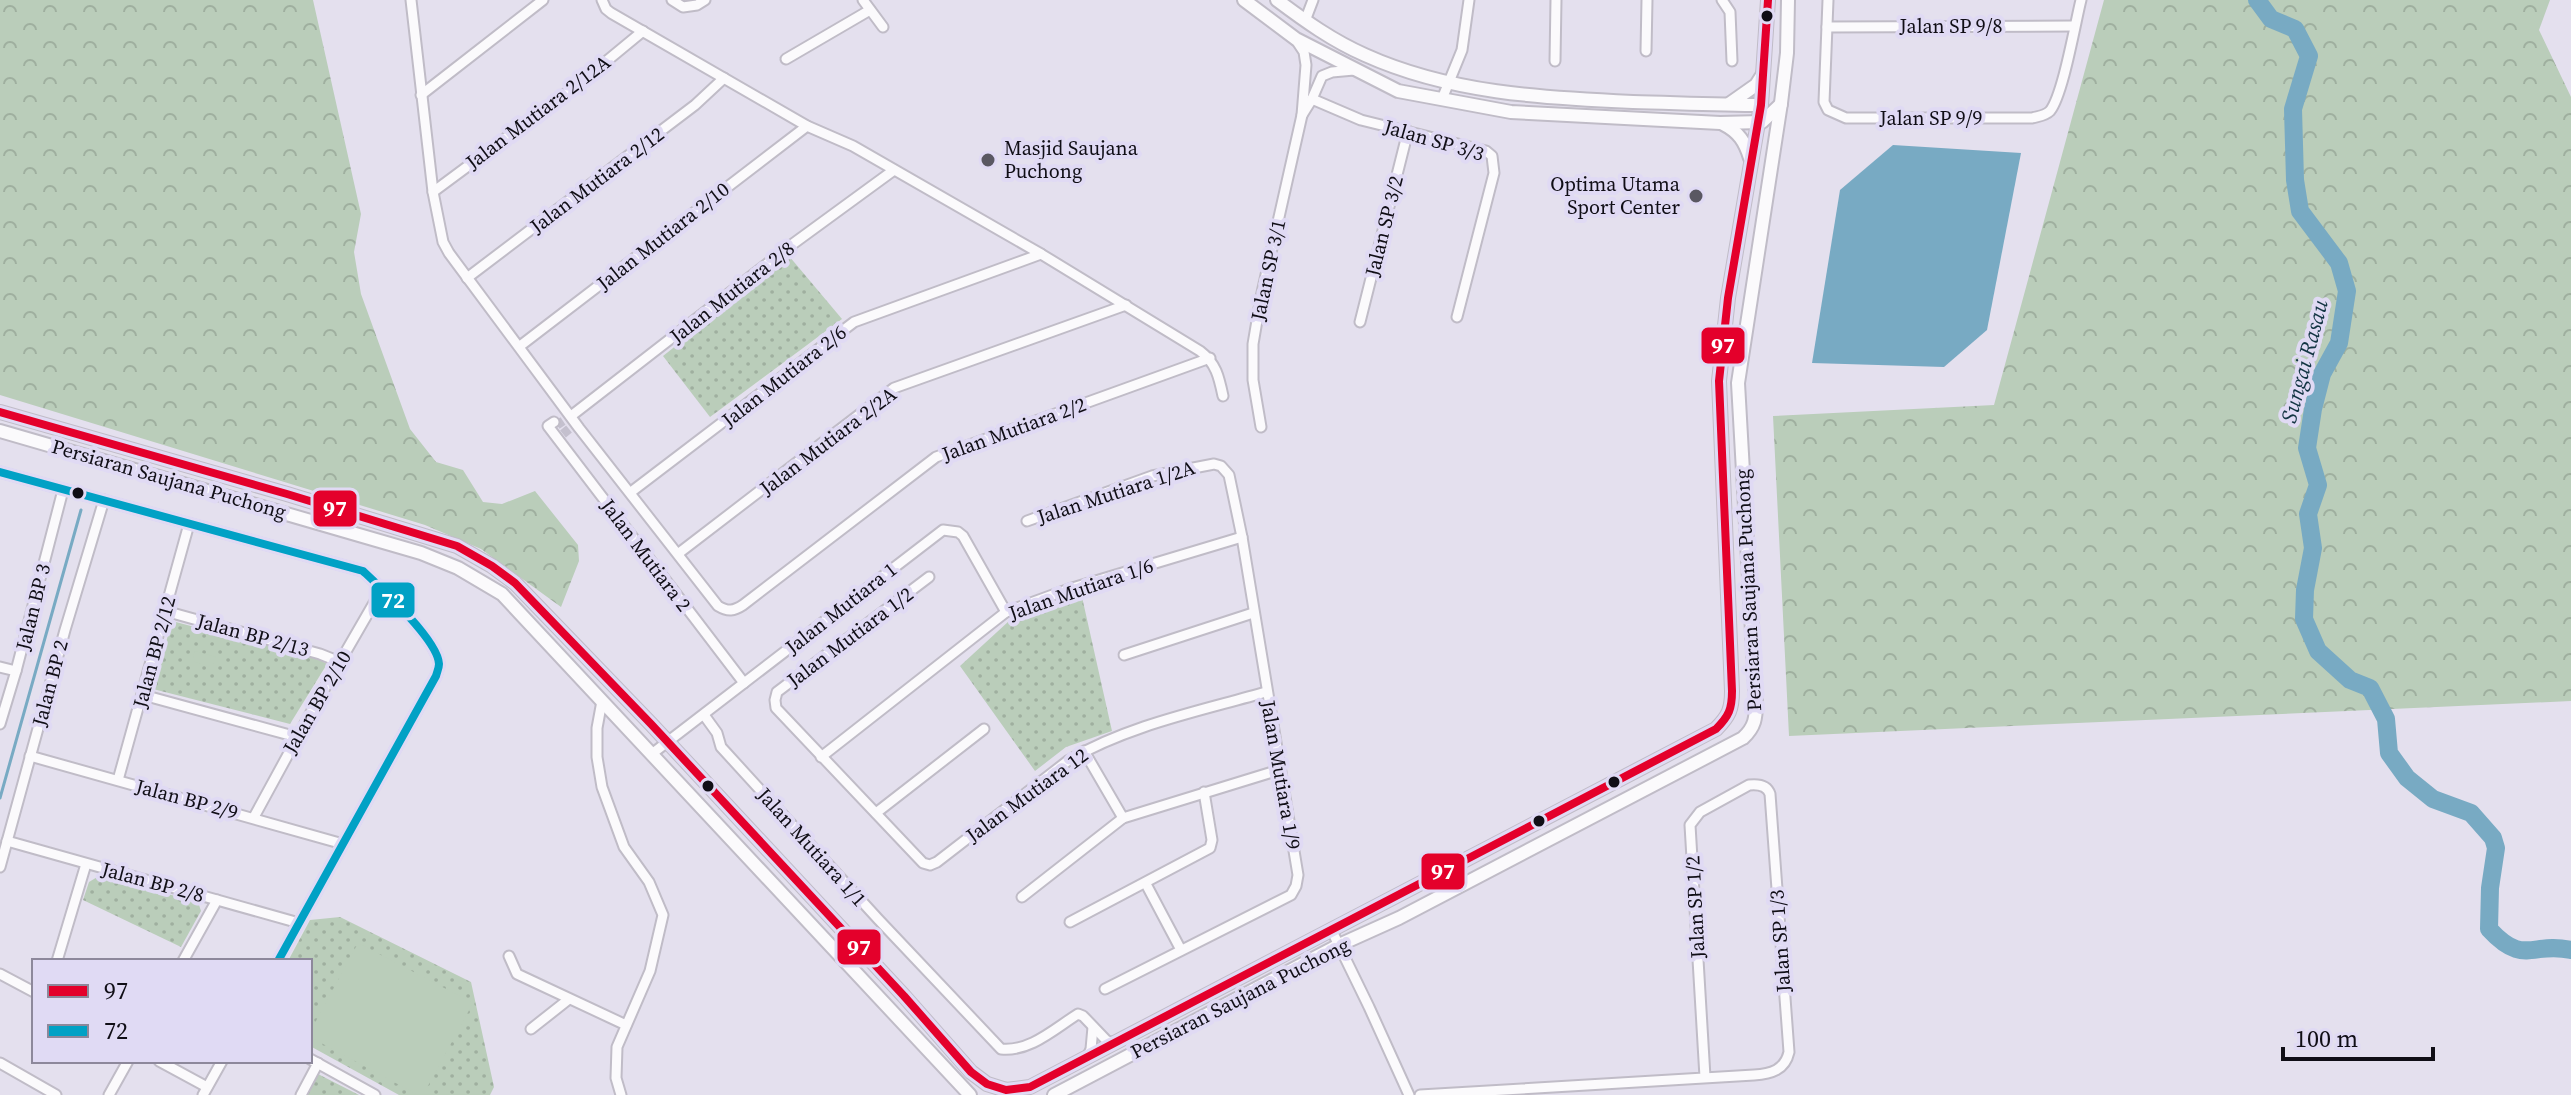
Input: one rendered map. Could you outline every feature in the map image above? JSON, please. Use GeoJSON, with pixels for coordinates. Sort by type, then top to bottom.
{"type":"FeatureCollection","features":[{"type":"Feature","properties":{"kind":"street"},"geometry":{"type":"LineString","coordinates":[[421,95],[543,0]]}},
{"type":"Feature","properties":{"kind":"street"},"geometry":{"type":"LineString","coordinates":[[602,0],[606,9],[643,31],[807,126],[853,146],[1041,254],[1210,358],[1218,371],[1223,396]]}},
{"type":"Feature","properties":{"kind":"street"},"geometry":{"type":"LineString","coordinates":[[672,0],[683,7],[705,0]]}},
{"type":"Feature","properties":{"kind":"street"},"geometry":{"type":"LineString","coordinates":[[863,0],[883,27]]}},
{"type":"Feature","properties":{"kind":"street"},"geometry":{"type":"LineString","coordinates":[[1244,0],[1296,39],[1398,91],[1511,112],[1720,123],[1758,123],[1770,117],[1781,103]]}},
{"type":"Feature","properties":{"kind":"street"},"geometry":{"type":"LineString","coordinates":[[1277,0],[1331,38],[1406,71],[1449,83],[1526,96],[1761,105],[1770,117],[1776,141]]}},
{"type":"Feature","properties":{"kind":"street"},"geometry":{"type":"LineString","coordinates":[[1305,21],[1313,0]]}},
{"type":"Feature","properties":{"kind":"street"},"geometry":{"type":"LineString","coordinates":[[1442,99],[1462,50],[1469,0]]}},
{"type":"Feature","properties":{"kind":"street"},"geometry":{"type":"LineString","coordinates":[[1555,61],[1556,0]]}},
{"type":"Feature","properties":{"kind":"street"},"geometry":{"type":"LineString","coordinates":[[1646,51],[1647,0]]}},
{"type":"Feature","properties":{"kind":"street"},"geometry":{"type":"LineString","coordinates":[[1722,0],[1730,12],[1732,61]]}},
{"type":"Feature","properties":{"kind":"street","name":"Persiaran Saujana Puchong"},"geometry":{"type":"LineString","coordinates":[[0,412],[457,546],[492,566],[515,583],[668,742],[971,1072],[987,1084],[1006,1090],[1030,1087],[1716,729],[1728,717],[1732,691],[1719,409],[1723,332],[1761,105],[1768,0]]}},
{"type":"Feature","properties":{"kind":"street","name":"Persiaran Saujana Puchong"},"geometry":{"type":"LineString","coordinates":[[1054,1095],[1743,738],[1753,729],[1756,702],[1738,383],[1781,103],[1787,53],[1788,0]]}},
{"type":"Feature","properties":{"kind":"street"},"geometry":{"type":"LineString","coordinates":[[1827,27],[1828,0]]}},
{"type":"Feature","properties":{"kind":"street"},"geometry":{"type":"LineString","coordinates":[[2074,26],[2081,0]]}},
{"type":"Feature","properties":{"kind":"street"},"geometry":{"type":"LineString","coordinates":[[411,2],[433,192],[443,242],[520,346],[564,427],[631,492],[679,553]]}},
{"type":"Feature","properties":{"kind":"street"},"geometry":{"type":"LineString","coordinates":[[786,59],[870,10]]}},
{"type":"Feature","properties":{"kind":"street","name":"Jalan SP 9/8"},"geometry":{"type":"LineString","coordinates":[[1827,27],[2074,26]]}},
{"type":"Feature","properties":{"kind":"street","name":"Jalan SP 9/9"},"geometry":{"type":"LineString","coordinates":[[1827,27],[1824,102],[1828,110],[1846,118],[2032,118],[2044,115],[2052,108],[2074,26]]}},
{"type":"Feature","properties":{"kind":"street","name":"Jalan Mutiara 2/12A"},"geometry":{"type":"LineString","coordinates":[[433,192],[580,83],[643,31]]}},
{"type":"Feature","properties":{"kind":"street","name":"Jalan SP 3/1"},"geometry":{"type":"LineString","coordinates":[[1261,427],[1253,380],[1253,344],[1302,115],[1306,65],[1304,52],[1296,39]]}},
{"type":"Feature","properties":{"kind":"street","name":"Jalan SP 3/1"},"geometry":{"type":"LineString","coordinates":[[1302,115],[1322,76],[1354,70]]}},
{"type":"Feature","properties":{"kind":"street"},"geometry":{"type":"LineString","coordinates":[[1727,105],[1756,85],[1764,73]]}},
{"type":"Feature","properties":{"kind":"street","name":"Jalan Mutiara 2/12"},"geometry":{"type":"LineString","coordinates":[[467,278],[695,105],[724,78]]}},
{"type":"Feature","properties":{"kind":"street","name":"Jalan SP 3/3"},"geometry":{"type":"LineString","coordinates":[[1312,99],[1361,120],[1486,151],[1492,156],[1494,173],[1457,317]]}},
{"type":"Feature","properties":{"kind":"street"},"geometry":{"type":"LineString","coordinates":[[1720,123],[1734,129],[1740,136],[1751,161]]}},
{"type":"Feature","properties":{"kind":"street","name":"Jalan Mutiara 2/10"},"geometry":{"type":"LineString","coordinates":[[520,346],[807,126]]}},
{"type":"Feature","properties":{"kind":"street","name":"Jalan SP 3/2"},"geometry":{"type":"LineString","coordinates":[[1360,322],[1408,131]]}},
{"type":"Feature","properties":{"kind":"street","name":"Jalan Mutiara 2/8"},"geometry":{"type":"LineString","coordinates":[[564,427],[790,246],[894,170]]}},
{"type":"Feature","properties":{"kind":"street","name":"Jalan Mutiara 2/6"},"geometry":{"type":"LineString","coordinates":[[631,492],[854,322],[1041,254]]}},
{"type":"Feature","properties":{"kind":"street","name":"Jalan Mutiara 2/2A"},"geometry":{"type":"LineString","coordinates":[[679,553],[894,388],[1126,305]]}},
{"type":"Feature","properties":{"kind":"street","name":"Jalan Mutiara 2/2"},"geometry":{"type":"LineString","coordinates":[[679,553],[718,606],[731,611],[743,605],[936,457],[1210,358]]}},
{"type":"Feature","properties":{"kind":"street"},"geometry":{"type":"LineString","coordinates":[[1738,383],[1719,409],[1729,413],[1739,423]]}},
{"type":"Feature","properties":{"kind":"street","name":"Jalan Mutiara 2"},"geometry":{"type":"LineString","coordinates":[[564,427],[744,683]]}},
{"type":"Feature","properties":{"kind":"street","name":"Persiaran Saujana Puchong"},"geometry":{"type":"LineString","coordinates":[[0,431],[378,540],[458,568],[502,594],[970,1095]]}},
{"type":"Feature","properties":{"kind":"street","name":"Jalan Mutiara 1/2A"},"geometry":{"type":"LineString","coordinates":[[1027,521],[1152,476],[1206,464]]}},
{"type":"Feature","properties":{"kind":"street","name":"Jalan Mutiara 1/9"},"geometry":{"type":"LineString","coordinates":[[1105,989],[1291,895],[1296,886],[1298,875],[1229,475],[1221,466],[1206,464]]}},
{"type":"Feature","properties":{"kind":"street"},"geometry":{"type":"LineString","coordinates":[[0,472],[363,571],[394,599],[435,650],[439,663],[436,676],[279,959]]}},
{"type":"Feature","properties":{"kind":"street","name":"Jalan BP 3"},"geometry":{"type":"LineString","coordinates":[[0,724],[63,490]]}},
{"type":"Feature","properties":{"kind":"street","name":"Jalan BP 2"},"geometry":{"type":"LineString","coordinates":[[0,867],[104,500]]}},
{"type":"Feature","properties":{"kind":"street","name":"Jalan BP 2/12"},"geometry":{"type":"LineString","coordinates":[[118,780],[189,524]]}},
{"type":"Feature","properties":{"kind":"street","name":"Jalan Mutiara 1"},"geometry":{"type":"LineString","coordinates":[[653,753],[943,530],[963,536],[1006,612]]}},
{"type":"Feature","properties":{"kind":"street","name":"Jalan Mutiara 1/6"},"geometry":{"type":"LineString","coordinates":[[821,757],[1006,612],[1069,589],[1242,537]]}},
{"type":"Feature","properties":{"kind":"street","name":"Jalan Mutiara 1/2"},"geometry":{"type":"LineString","coordinates":[[821,757],[776,708],[777,692],[929,577]]}},
{"type":"Feature","properties":{"kind":"street","name":"Jalan BP 2/10"},"geometry":{"type":"LineString","coordinates":[[254,817],[382,589]]}},
{"type":"Feature","properties":{"kind":"street","name":"Jalan BP 2/13"},"geometry":{"type":"LineString","coordinates":[[165,611],[340,662]]}},
{"type":"Feature","properties":{"kind":"street"},"geometry":{"type":"LineString","coordinates":[[1124,655],[1253,613]]}},
{"type":"Feature","properties":{"kind":"street"},"geometry":{"type":"LineString","coordinates":[[0,667],[16,671]]}},
{"type":"Feature","properties":{"kind":"street","name":"Jalan Mutiara 12"},"geometry":{"type":"LineString","coordinates":[[876,813],[923,863],[930,865],[1084,751],[1121,734],[1266,692]]}},
{"type":"Feature","properties":{"kind":"street"},"geometry":{"type":"LineString","coordinates":[[143,695],[297,737]]}},
{"type":"Feature","properties":{"kind":"street"},"geometry":{"type":"LineString","coordinates":[[602,701],[597,728],[597,757],[602,787],[624,847],[649,882],[663,915],[650,971],[617,1047],[615,1060],[621,1095]]}},
{"type":"Feature","properties":{"kind":"street","name":"Jalan Mutiara 1/1"},"geometry":{"type":"LineString","coordinates":[[704,715],[717,733],[721,747],[1001,1049],[1015,1050],[1028,1046],[1078,1014],[1093,1027]]}},
{"type":"Feature","properties":{"kind":"street"},"geometry":{"type":"LineString","coordinates":[[821,757],[876,813],[984,729]]}},
{"type":"Feature","properties":{"kind":"street"},"geometry":{"type":"LineString","coordinates":[[1084,751],[1123,818]]}},
{"type":"Feature","properties":{"kind":"street","name":"Jalan BP 2/9"},"geometry":{"type":"LineString","coordinates":[[30,756],[343,844]]}},
{"type":"Feature","properties":{"kind":"street"},"geometry":{"type":"LineString","coordinates":[[1022,897],[1123,818],[1279,770]]}},
{"type":"Feature","properties":{"kind":"street","name":"Jalan SP 1/2"},"geometry":{"type":"LineString","coordinates":[[1705,1077],[1690,825],[1700,812],[1749,785],[1764,786]]}},
{"type":"Feature","properties":{"kind":"street","name":"Jalan SP 1/3"},"geometry":{"type":"LineString","coordinates":[[1705,1077],[1769,1074],[1787,1062],[1789,1052],[1770,794],[1764,786]]}},
{"type":"Feature","properties":{"kind":"street"},"geometry":{"type":"LineString","coordinates":[[1070,922],[1210,848],[1212,840],[1204,792]]}},
{"type":"Feature","properties":{"kind":"street","name":"Jalan BP 2/8"},"geometry":{"type":"LineString","coordinates":[[7,841],[299,923]]}},
{"type":"Feature","properties":{"kind":"street"},"geometry":{"type":"LineString","coordinates":[[58,959],[86,864]]}},
{"type":"Feature","properties":{"kind":"street"},"geometry":{"type":"LineString","coordinates":[[1146,884],[1181,950]]}},
{"type":"Feature","properties":{"kind":"street"},"geometry":{"type":"LineString","coordinates":[[184,959],[217,900]]}},
{"type":"Feature","properties":{"kind":"street"},"geometry":{"type":"LineString","coordinates":[[1331,929],[1409,1095]]}},
{"type":"Feature","properties":{"kind":"street"},"geometry":{"type":"LineString","coordinates":[[509,956],[517,974],[626,1025]]}},
{"type":"Feature","properties":{"kind":"street"},"geometry":{"type":"LineString","coordinates":[[0,974],[32,991]]}},
{"type":"Feature","properties":{"kind":"street"},"geometry":{"type":"LineString","coordinates":[[531,1029],[569,999]]}},
{"type":"Feature","properties":{"kind":"street"},"geometry":{"type":"LineString","coordinates":[[1087,1059],[1093,1027]]}},
{"type":"Feature","properties":{"kind":"street"},"geometry":{"type":"LineString","coordinates":[[1093,1027],[1107,1041],[1116,1043]]}},
{"type":"Feature","properties":{"kind":"street"},"geometry":{"type":"LineString","coordinates":[[301,1095],[314,1061],[375,1095]]}},
{"type":"Feature","properties":{"kind":"street"},"geometry":{"type":"LineString","coordinates":[[0,1063],[56,1095]]}},
{"type":"Feature","properties":{"kind":"street"},"geometry":{"type":"LineString","coordinates":[[109,1095],[127,1063]]}},
{"type":"Feature","properties":{"kind":"street"},"geometry":{"type":"LineString","coordinates":[[162,1063],[205,1091],[221,1063]]}},
{"type":"Feature","properties":{"kind":"street"},"geometry":{"type":"LineString","coordinates":[[1420,1095],[1705,1077]]}},
{"type":"Feature","properties":{"kind":"green space"},"geometry":{"type":"Polygon","coordinates":[[[0,0],[313,0],[361,214],[354,252],[361,294],[410,429],[436,462],[463,470],[483,502],[502,504],[535,491],[578,545],[579,561],[561,607],[481,549],[425,525],[0,395],[0,0]]]}},
{"type":"Feature","properties":{"kind":"green space"},"geometry":{"type":"Polygon","coordinates":[[[2104,0],[2550,0],[2539,30],[2571,97],[2571,701],[1789,736],[1773,416],[1994,405],[2104,0]]]}},
{"type":"Feature","properties":{"kind":"green space"},"geometry":{"type":"Polygon","coordinates":[[[789,256],[842,319],[710,417],[663,356],[789,256]]]}},
{"type":"Feature","properties":{"kind":"green space"},"geometry":{"type":"Polygon","coordinates":[[[1082,597],[1112,731],[1066,747],[1035,771],[960,666],[1009,621],[1082,597]]]}},
{"type":"Feature","properties":{"kind":"green space"},"geometry":{"type":"Polygon","coordinates":[[[172,621],[327,664],[290,724],[153,689],[172,621]]]}},
{"type":"Feature","properties":{"kind":"green space"},"geometry":{"type":"Polygon","coordinates":[[[195,651],[216,657],[212,668],[192,661],[195,651]]]}},
{"type":"Feature","properties":{"kind":"green space"},"geometry":{"type":"Polygon","coordinates":[[[99,876],[198,902],[201,911],[181,947],[83,900],[89,882],[99,876]]]}},
{"type":"Feature","properties":{"kind":"green space"},"geometry":{"type":"Polygon","coordinates":[[[340,917],[471,982],[494,1087],[490,1095],[399,1095],[312,1047],[312,959],[289,959],[310,920],[340,917]]]}},
{"type":"Feature","properties":{"kind":"green space"},"geometry":{"type":"Polygon","coordinates":[[[358,943],[473,1003],[423,1095],[312,1038],[312,1028],[358,943]]]}},
{"type":"Feature","properties":{"kind":"green space"},"geometry":{"type":"Polygon","coordinates":[[[316,1073],[359,1095],[303,1095],[316,1073]]]}},
{"type":"Feature","properties":{"kind":"water"},"geometry":{"type":"Polygon","coordinates":[[[1893,145],[2021,153],[1987,330],[1944,367],[1812,363],[1840,190],[1893,145]]]}},
{"type":"Feature","properties":{"kind":"waterway","name":"Sungai Rasau"},"geometry":{"type":"LineString","coordinates":[[2257,0],[2271,19],[2295,29],[2309,56],[2293,109],[2295,180],[2300,211],[2339,263],[2347,291],[2339,343],[2322,374],[2307,448],[2318,485],[2308,514],[2313,548],[2305,590],[2304,619],[2318,651],[2350,680],[2370,688],[2386,719],[2389,753],[2407,778],[2433,799],[2471,813],[2493,838],[2496,848],[2490,888],[2489,929],[2511,947],[2520,950],[2571,950]]}},
{"type":"Feature","properties":{"kind":"waterway"},"geometry":{"type":"LineString","coordinates":[[0,798],[81,510]]}},
{"type":"Feature","properties":{"kind":"tunnel"},"geometry":{"type":"LineString","coordinates":[[557,425],[563,421]]}},
{"type":"Feature","properties":{"kind":"tunnel"},"geometry":{"type":"LineString","coordinates":[[563,434],[569,429]]}},
{"type":"Feature","properties":{"kind":"transit line","name":"97"},"geometry":{"type":"LineString","coordinates":[[0,412],[457,546],[492,566],[515,583],[651,724],[971,1072],[987,1084],[1006,1090],[1030,1087],[1716,729],[1727,716],[1732,691],[1719,381],[1728,298],[1761,105],[1768,0]]}},
{"type":"Feature","properties":{"kind":"transit line","name":"72"},"geometry":{"type":"LineString","coordinates":[[0,472],[363,571],[407,614],[436,654],[439,664],[436,676],[279,959]]}},
{"type":"Feature","properties":{"kind":"place","name":"Masjid Saujana Puchong"},"geometry":{"type":"Point","coordinates":[988,160]}},
{"type":"Feature","properties":{"kind":"place","name":"Optima Utama Sport Center"},"geometry":{"type":"Point","coordinates":[1696,196]}}]}
